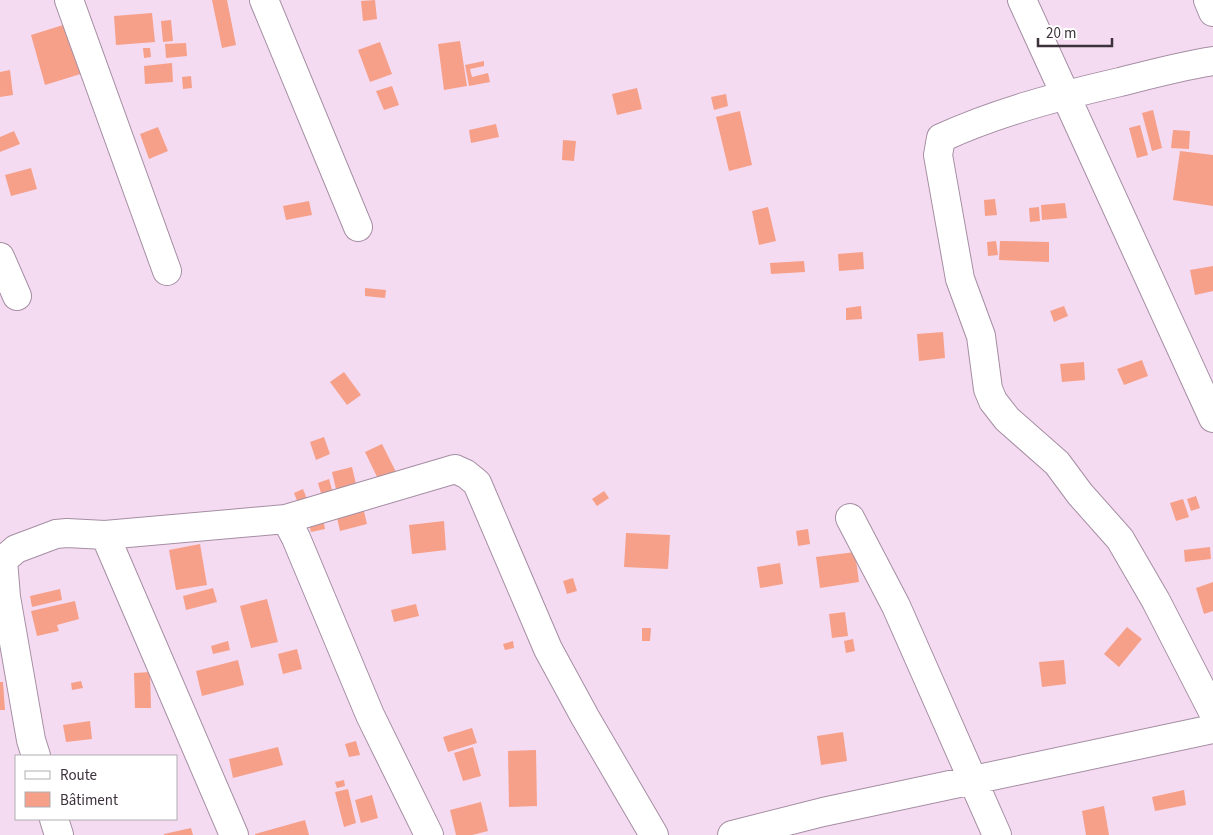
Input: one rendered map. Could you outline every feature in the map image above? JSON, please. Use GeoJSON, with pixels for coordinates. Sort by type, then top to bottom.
{"type":"FeatureCollection","features":[{"type":"Feature","properties":{"kind":"street"},"geometry":{"type":"LineString","coordinates":[[70,0],[167,271]]}},
{"type":"Feature","properties":{"kind":"street"},"geometry":{"type":"LineString","coordinates":[[264,0],[358,227]]}},
{"type":"Feature","properties":{"kind":"street"},"geometry":{"type":"LineString","coordinates":[[1022,0],[1213,418]]}},
{"type":"Feature","properties":{"kind":"street"},"geometry":{"type":"LineString","coordinates":[[1208,0],[1213,12]]}},
{"type":"Feature","properties":{"kind":"street"},"geometry":{"type":"LineString","coordinates":[[1213,61],[1189,64],[1066,95],[1002,115],[941,138],[938,155],[960,279],[981,336],[988,389],[993,401],[1007,419],[1057,463],[1080,494],[1120,539],[1156,601],[1213,712]]}},
{"type":"Feature","properties":{"kind":"street"},"geometry":{"type":"LineString","coordinates":[[0,258],[17,296]]}},
{"type":"Feature","properties":{"kind":"street"},"geometry":{"type":"LineString","coordinates":[[36,755],[31,740],[6,597],[3,560],[16,550],[56,534],[105,535],[286,519],[455,469],[466,474],[477,483],[548,649],[585,717],[654,835]]}},
{"type":"Feature","properties":{"kind":"street"},"geometry":{"type":"LineString","coordinates":[[850,518],[896,606],[997,835]]}},
{"type":"Feature","properties":{"kind":"street"},"geometry":{"type":"LineString","coordinates":[[286,519],[296,538],[370,715],[429,835]]}},
{"type":"Feature","properties":{"kind":"street"},"geometry":{"type":"LineString","coordinates":[[105,535],[234,835]]}},
{"type":"Feature","properties":{"kind":"street"},"geometry":{"type":"LineString","coordinates":[[732,835],[821,824],[973,780],[1213,729]]}},
{"type":"Feature","properties":{"kind":"street"},"geometry":{"type":"LineString","coordinates":[[54,820],[58,835]]}},
{"type":"Feature","properties":{"kind":"building"},"geometry":{"type":"Polygon","coordinates":[[[212,0],[227,0],[236,45],[222,48],[212,0]]]}},
{"type":"Feature","properties":{"kind":"building"},"geometry":{"type":"Polygon","coordinates":[[[375,0],[377,19],[363,21],[361,1],[375,0]]]}},
{"type":"Feature","properties":{"kind":"building"},"geometry":{"type":"Polygon","coordinates":[[[152,13],[155,42],[116,45],[114,16],[152,13]]]}},
{"type":"Feature","properties":{"kind":"building"},"geometry":{"type":"Polygon","coordinates":[[[171,20],[173,41],[163,42],[161,21],[171,20]]]}},
{"type":"Feature","properties":{"kind":"building"},"geometry":{"type":"Polygon","coordinates":[[[63,25],[71,49],[80,46],[87,72],[45,85],[31,35],[63,25]]]}},
{"type":"Feature","properties":{"kind":"building"},"geometry":{"type":"Polygon","coordinates":[[[460,41],[467,86],[444,90],[438,44],[460,41]]]}},
{"type":"Feature","properties":{"kind":"building"},"geometry":{"type":"Polygon","coordinates":[[[380,42],[392,74],[370,82],[358,50],[380,42]]]}},
{"type":"Feature","properties":{"kind":"building"},"geometry":{"type":"Polygon","coordinates":[[[186,43],[187,56],[166,58],[165,44],[186,43]]]}},
{"type":"Feature","properties":{"kind":"building"},"geometry":{"type":"Polygon","coordinates":[[[143,48],[150,48],[151,57],[144,58],[143,48]]]}},
{"type":"Feature","properties":{"kind":"building"},"geometry":{"type":"Polygon","coordinates":[[[484,61],[484,66],[470,69],[472,77],[488,73],[490,82],[469,86],[465,65],[484,61]]]}},
{"type":"Feature","properties":{"kind":"building"},"geometry":{"type":"Polygon","coordinates":[[[172,63],[173,82],[145,84],[144,66],[172,63]]]}},
{"type":"Feature","properties":{"kind":"building"},"geometry":{"type":"Polygon","coordinates":[[[10,70],[13,95],[0,97],[0,72],[10,70]]]}},
{"type":"Feature","properties":{"kind":"building"},"geometry":{"type":"Polygon","coordinates":[[[191,76],[192,88],[183,89],[182,77],[191,76]]]}},
{"type":"Feature","properties":{"kind":"building"},"geometry":{"type":"Polygon","coordinates":[[[392,86],[399,105],[384,110],[376,91],[392,86]]]}},
{"type":"Feature","properties":{"kind":"building"},"geometry":{"type":"Polygon","coordinates":[[[637,88],[642,109],[617,115],[612,94],[637,88]]]}},
{"type":"Feature","properties":{"kind":"building"},"geometry":{"type":"Polygon","coordinates":[[[726,94],[728,106],[714,110],[711,97],[726,94]]]}},
{"type":"Feature","properties":{"kind":"building"},"geometry":{"type":"Polygon","coordinates":[[[1153,110],[1162,148],[1152,151],[1142,113],[1153,110]]]}},
{"type":"Feature","properties":{"kind":"building"},"geometry":{"type":"Polygon","coordinates":[[[740,111],[752,165],[729,171],[716,117],[740,111]]]}},
{"type":"Feature","properties":{"kind":"building"},"geometry":{"type":"Polygon","coordinates":[[[496,124],[499,137],[471,143],[469,130],[496,124]]]}},
{"type":"Feature","properties":{"kind":"building"},"geometry":{"type":"Polygon","coordinates":[[[1140,125],[1148,155],[1137,158],[1129,128],[1140,125]]]}},
{"type":"Feature","properties":{"kind":"building"},"geometry":{"type":"Polygon","coordinates":[[[158,127],[168,151],[149,159],[140,134],[158,127]]]}},
{"type":"Feature","properties":{"kind":"building"},"geometry":{"type":"Polygon","coordinates":[[[1173,130],[1190,131],[1189,149],[1171,148],[1173,130]]]}},
{"type":"Feature","properties":{"kind":"building"},"geometry":{"type":"Polygon","coordinates":[[[14,131],[20,144],[0,152],[0,137],[14,131]]]}},
{"type":"Feature","properties":{"kind":"building"},"geometry":{"type":"Polygon","coordinates":[[[563,140],[576,141],[574,161],[562,160],[563,140]]]}},
{"type":"Feature","properties":{"kind":"building"},"geometry":{"type":"Polygon","coordinates":[[[1180,151],[1213,155],[1213,206],[1173,200],[1180,151]]]}},
{"type":"Feature","properties":{"kind":"building"},"geometry":{"type":"Polygon","coordinates":[[[31,168],[37,189],[11,196],[5,175],[31,168]]]}},
{"type":"Feature","properties":{"kind":"building"},"geometry":{"type":"Polygon","coordinates":[[[995,199],[997,215],[985,216],[984,200],[995,199]]]}},
{"type":"Feature","properties":{"kind":"building"},"geometry":{"type":"Polygon","coordinates":[[[309,201],[312,215],[286,220],[283,206],[309,201]]]}},
{"type":"Feature","properties":{"kind":"building"},"geometry":{"type":"Polygon","coordinates":[[[1065,203],[1067,218],[1042,220],[1041,205],[1065,203]]]}},
{"type":"Feature","properties":{"kind":"building"},"geometry":{"type":"Polygon","coordinates":[[[768,207],[776,241],[759,245],[752,211],[768,207]]]}},
{"type":"Feature","properties":{"kind":"building"},"geometry":{"type":"Polygon","coordinates":[[[1039,207],[1040,221],[1030,222],[1029,208],[1039,207]]]}},
{"type":"Feature","properties":{"kind":"building"},"geometry":{"type":"Polygon","coordinates":[[[996,241],[998,255],[988,256],[987,242],[996,241]]]}},
{"type":"Feature","properties":{"kind":"building"},"geometry":{"type":"Polygon","coordinates":[[[1000,241],[1049,242],[1049,262],[999,260],[1000,241]]]}},
{"type":"Feature","properties":{"kind":"building"},"geometry":{"type":"Polygon","coordinates":[[[863,252],[864,269],[839,271],[838,254],[863,252]]]}},
{"type":"Feature","properties":{"kind":"building"},"geometry":{"type":"Polygon","coordinates":[[[804,261],[805,272],[771,274],[770,263],[804,261]]]}},
{"type":"Feature","properties":{"kind":"building"},"geometry":{"type":"Polygon","coordinates":[[[1213,266],[1213,291],[1195,295],[1190,270],[1213,266]]]}},
{"type":"Feature","properties":{"kind":"building"},"geometry":{"type":"Polygon","coordinates":[[[365,288],[386,290],[385,298],[365,296],[365,288]]]}},
{"type":"Feature","properties":{"kind":"building"},"geometry":{"type":"Polygon","coordinates":[[[861,306],[862,319],[846,320],[846,308],[861,306]]]}},
{"type":"Feature","properties":{"kind":"building"},"geometry":{"type":"Polygon","coordinates":[[[1064,306],[1068,316],[1054,322],[1050,311],[1064,306]]]}},
{"type":"Feature","properties":{"kind":"building"},"geometry":{"type":"Polygon","coordinates":[[[943,332],[945,358],[919,361],[917,334],[943,332]]]}},
{"type":"Feature","properties":{"kind":"building"},"geometry":{"type":"Polygon","coordinates":[[[1142,360],[1148,376],[1124,385],[1117,369],[1142,360]]]}},
{"type":"Feature","properties":{"kind":"building"},"geometry":{"type":"Polygon","coordinates":[[[1084,362],[1085,380],[1062,382],[1060,364],[1084,362]]]}},
{"type":"Feature","properties":{"kind":"building"},"geometry":{"type":"Polygon","coordinates":[[[344,372],[361,395],[347,405],[330,382],[344,372]]]}},
{"type":"Feature","properties":{"kind":"building"},"geometry":{"type":"Polygon","coordinates":[[[324,437],[330,454],[316,460],[310,442],[324,437]]]}},
{"type":"Feature","properties":{"kind":"building"},"geometry":{"type":"Polygon","coordinates":[[[382,444],[397,474],[380,483],[365,452],[382,444]]]}},
{"type":"Feature","properties":{"kind":"building"},"geometry":{"type":"Polygon","coordinates":[[[352,467],[356,484],[336,489],[332,472],[352,467]]]}},
{"type":"Feature","properties":{"kind":"building"},"geometry":{"type":"Polygon","coordinates":[[[329,479],[334,497],[323,500],[318,483],[329,479]]]}},
{"type":"Feature","properties":{"kind":"building"},"geometry":{"type":"Polygon","coordinates":[[[303,489],[309,504],[300,508],[294,493],[303,489]]]}},
{"type":"Feature","properties":{"kind":"building"},"geometry":{"type":"Polygon","coordinates":[[[604,491],[609,498],[597,506],[592,499],[604,491]]]}},
{"type":"Feature","properties":{"kind":"building"},"geometry":{"type":"Polygon","coordinates":[[[1196,496],[1200,508],[1191,511],[1187,499],[1196,496]]]}},
{"type":"Feature","properties":{"kind":"building"},"geometry":{"type":"Polygon","coordinates":[[[1183,499],[1189,517],[1176,521],[1170,503],[1183,499]]]}},
{"type":"Feature","properties":{"kind":"building"},"geometry":{"type":"Polygon","coordinates":[[[362,503],[367,524],[340,531],[335,509],[362,503]]]}},
{"type":"Feature","properties":{"kind":"building"},"geometry":{"type":"Polygon","coordinates":[[[323,518],[325,529],[311,532],[308,521],[323,518]]]}},
{"type":"Feature","properties":{"kind":"building"},"geometry":{"type":"Polygon","coordinates":[[[444,521],[446,550],[412,554],[409,525],[444,521]]]}},
{"type":"Feature","properties":{"kind":"building"},"geometry":{"type":"Polygon","coordinates":[[[808,529],[810,544],[798,546],[796,531],[808,529]]]}},
{"type":"Feature","properties":{"kind":"building"},"geometry":{"type":"Polygon","coordinates":[[[626,533],[670,535],[668,569],[624,567],[626,533]]]}},
{"type":"Feature","properties":{"kind":"building"},"geometry":{"type":"Polygon","coordinates":[[[200,544],[207,585],[176,590],[169,550],[200,544]]]}},
{"type":"Feature","properties":{"kind":"building"},"geometry":{"type":"Polygon","coordinates":[[[1210,547],[1211,559],[1185,562],[1184,550],[1210,547]]]}},
{"type":"Feature","properties":{"kind":"building"},"geometry":{"type":"Polygon","coordinates":[[[855,552],[859,582],[820,588],[816,557],[855,552]]]}},
{"type":"Feature","properties":{"kind":"building"},"geometry":{"type":"Polygon","coordinates":[[[780,563],[783,584],[760,588],[757,567],[780,563]]]}},
{"type":"Feature","properties":{"kind":"building"},"geometry":{"type":"Polygon","coordinates":[[[573,578],[577,591],[567,594],[563,581],[573,578]]]}},
{"type":"Feature","properties":{"kind":"building"},"geometry":{"type":"Polygon","coordinates":[[[1213,582],[1213,611],[1204,614],[1196,588],[1213,582]]]}},
{"type":"Feature","properties":{"kind":"building"},"geometry":{"type":"Polygon","coordinates":[[[213,588],[217,602],[186,610],[183,596],[213,588]]]}},
{"type":"Feature","properties":{"kind":"building"},"geometry":{"type":"Polygon","coordinates":[[[60,589],[62,600],[32,607],[30,596],[60,589]]]}},
{"type":"Feature","properties":{"kind":"building"},"geometry":{"type":"Polygon","coordinates":[[[267,599],[278,642],[251,648],[240,606],[267,599]]]}},
{"type":"Feature","properties":{"kind":"building"},"geometry":{"type":"Polygon","coordinates":[[[75,601],[79,619],[57,625],[59,631],[37,636],[31,611],[75,601]]]}},
{"type":"Feature","properties":{"kind":"building"},"geometry":{"type":"Polygon","coordinates":[[[416,604],[419,616],[394,622],[391,610],[416,604]]]}},
{"type":"Feature","properties":{"kind":"building"},"geometry":{"type":"Polygon","coordinates":[[[845,612],[848,636],[832,638],[829,614],[845,612]]]}},
{"type":"Feature","properties":{"kind":"building"},"geometry":{"type":"Polygon","coordinates":[[[1127,627],[1142,639],[1119,667],[1104,654],[1127,627]]]}},
{"type":"Feature","properties":{"kind":"building"},"geometry":{"type":"Polygon","coordinates":[[[642,628],[651,628],[650,641],[642,641],[642,628]]]}},
{"type":"Feature","properties":{"kind":"building"},"geometry":{"type":"Polygon","coordinates":[[[853,639],[855,651],[846,653],[844,641],[853,639]]]}},
{"type":"Feature","properties":{"kind":"building"},"geometry":{"type":"Polygon","coordinates":[[[228,641],[230,650],[213,654],[211,646],[228,641]]]}},
{"type":"Feature","properties":{"kind":"building"},"geometry":{"type":"Polygon","coordinates":[[[513,641],[514,648],[505,650],[503,644],[513,641]]]}},
{"type":"Feature","properties":{"kind":"building"},"geometry":{"type":"Polygon","coordinates":[[[297,649],[302,669],[283,674],[278,654],[297,649]]]}},
{"type":"Feature","properties":{"kind":"building"},"geometry":{"type":"Polygon","coordinates":[[[238,660],[244,685],[202,696],[196,671],[238,660]]]}},
{"type":"Feature","properties":{"kind":"building"},"geometry":{"type":"Polygon","coordinates":[[[1064,660],[1066,684],[1042,687],[1039,662],[1064,660]]]}},
{"type":"Feature","properties":{"kind":"building"},"geometry":{"type":"Polygon","coordinates":[[[150,672],[151,708],[135,708],[134,673],[150,672]]]}},
{"type":"Feature","properties":{"kind":"building"},"geometry":{"type":"Polygon","coordinates":[[[81,681],[83,688],[72,690],[71,683],[81,681]]]}},
{"type":"Feature","properties":{"kind":"building"},"geometry":{"type":"Polygon","coordinates":[[[0,682],[3,682],[5,710],[0,710],[0,682]]]}},
{"type":"Feature","properties":{"kind":"building"},"geometry":{"type":"Polygon","coordinates":[[[90,721],[92,739],[66,742],[63,725],[90,721]]]}},
{"type":"Feature","properties":{"kind":"building"},"geometry":{"type":"Polygon","coordinates":[[[472,728],[477,743],[448,752],[443,737],[472,728]]]}},
{"type":"Feature","properties":{"kind":"building"},"geometry":{"type":"Polygon","coordinates":[[[843,732],[847,761],[821,765],[817,736],[843,732]]]}},
{"type":"Feature","properties":{"kind":"building"},"geometry":{"type":"Polygon","coordinates":[[[356,741],[360,755],[349,757],[345,744],[356,741]]]}},
{"type":"Feature","properties":{"kind":"building"},"geometry":{"type":"Polygon","coordinates":[[[278,747],[283,765],[233,778],[229,759],[278,747]]]}},
{"type":"Feature","properties":{"kind":"building"},"geometry":{"type":"Polygon","coordinates":[[[473,747],[481,776],[463,781],[454,753],[473,747]]]}},
{"type":"Feature","properties":{"kind":"building"},"geometry":{"type":"Polygon","coordinates":[[[536,750],[537,806],[509,807],[508,751],[536,750]]]}},
{"type":"Feature","properties":{"kind":"building"},"geometry":{"type":"Polygon","coordinates":[[[344,780],[345,786],[337,788],[335,782],[344,780]]]}},
{"type":"Feature","properties":{"kind":"building"},"geometry":{"type":"Polygon","coordinates":[[[348,789],[356,823],[344,827],[335,792],[348,789]]]}},
{"type":"Feature","properties":{"kind":"building"},"geometry":{"type":"Polygon","coordinates":[[[1184,790],[1186,805],[1155,811],[1152,797],[1184,790]]]}},
{"type":"Feature","properties":{"kind":"building"},"geometry":{"type":"Polygon","coordinates":[[[372,795],[378,818],[361,823],[355,800],[372,795]]]}},
{"type":"Feature","properties":{"kind":"building"},"geometry":{"type":"Polygon","coordinates":[[[481,802],[488,831],[472,835],[456,835],[450,810],[481,802]]]}},
{"type":"Feature","properties":{"kind":"building"},"geometry":{"type":"Polygon","coordinates":[[[1104,806],[1109,835],[1086,835],[1082,811],[1104,806]]]}},
{"type":"Feature","properties":{"kind":"building"},"geometry":{"type":"Polygon","coordinates":[[[305,820],[309,835],[255,835],[255,834],[305,820]]]}},
{"type":"Feature","properties":{"kind":"building"},"geometry":{"type":"Polygon","coordinates":[[[191,828],[193,835],[164,835],[164,834],[191,828]]]}}]}
